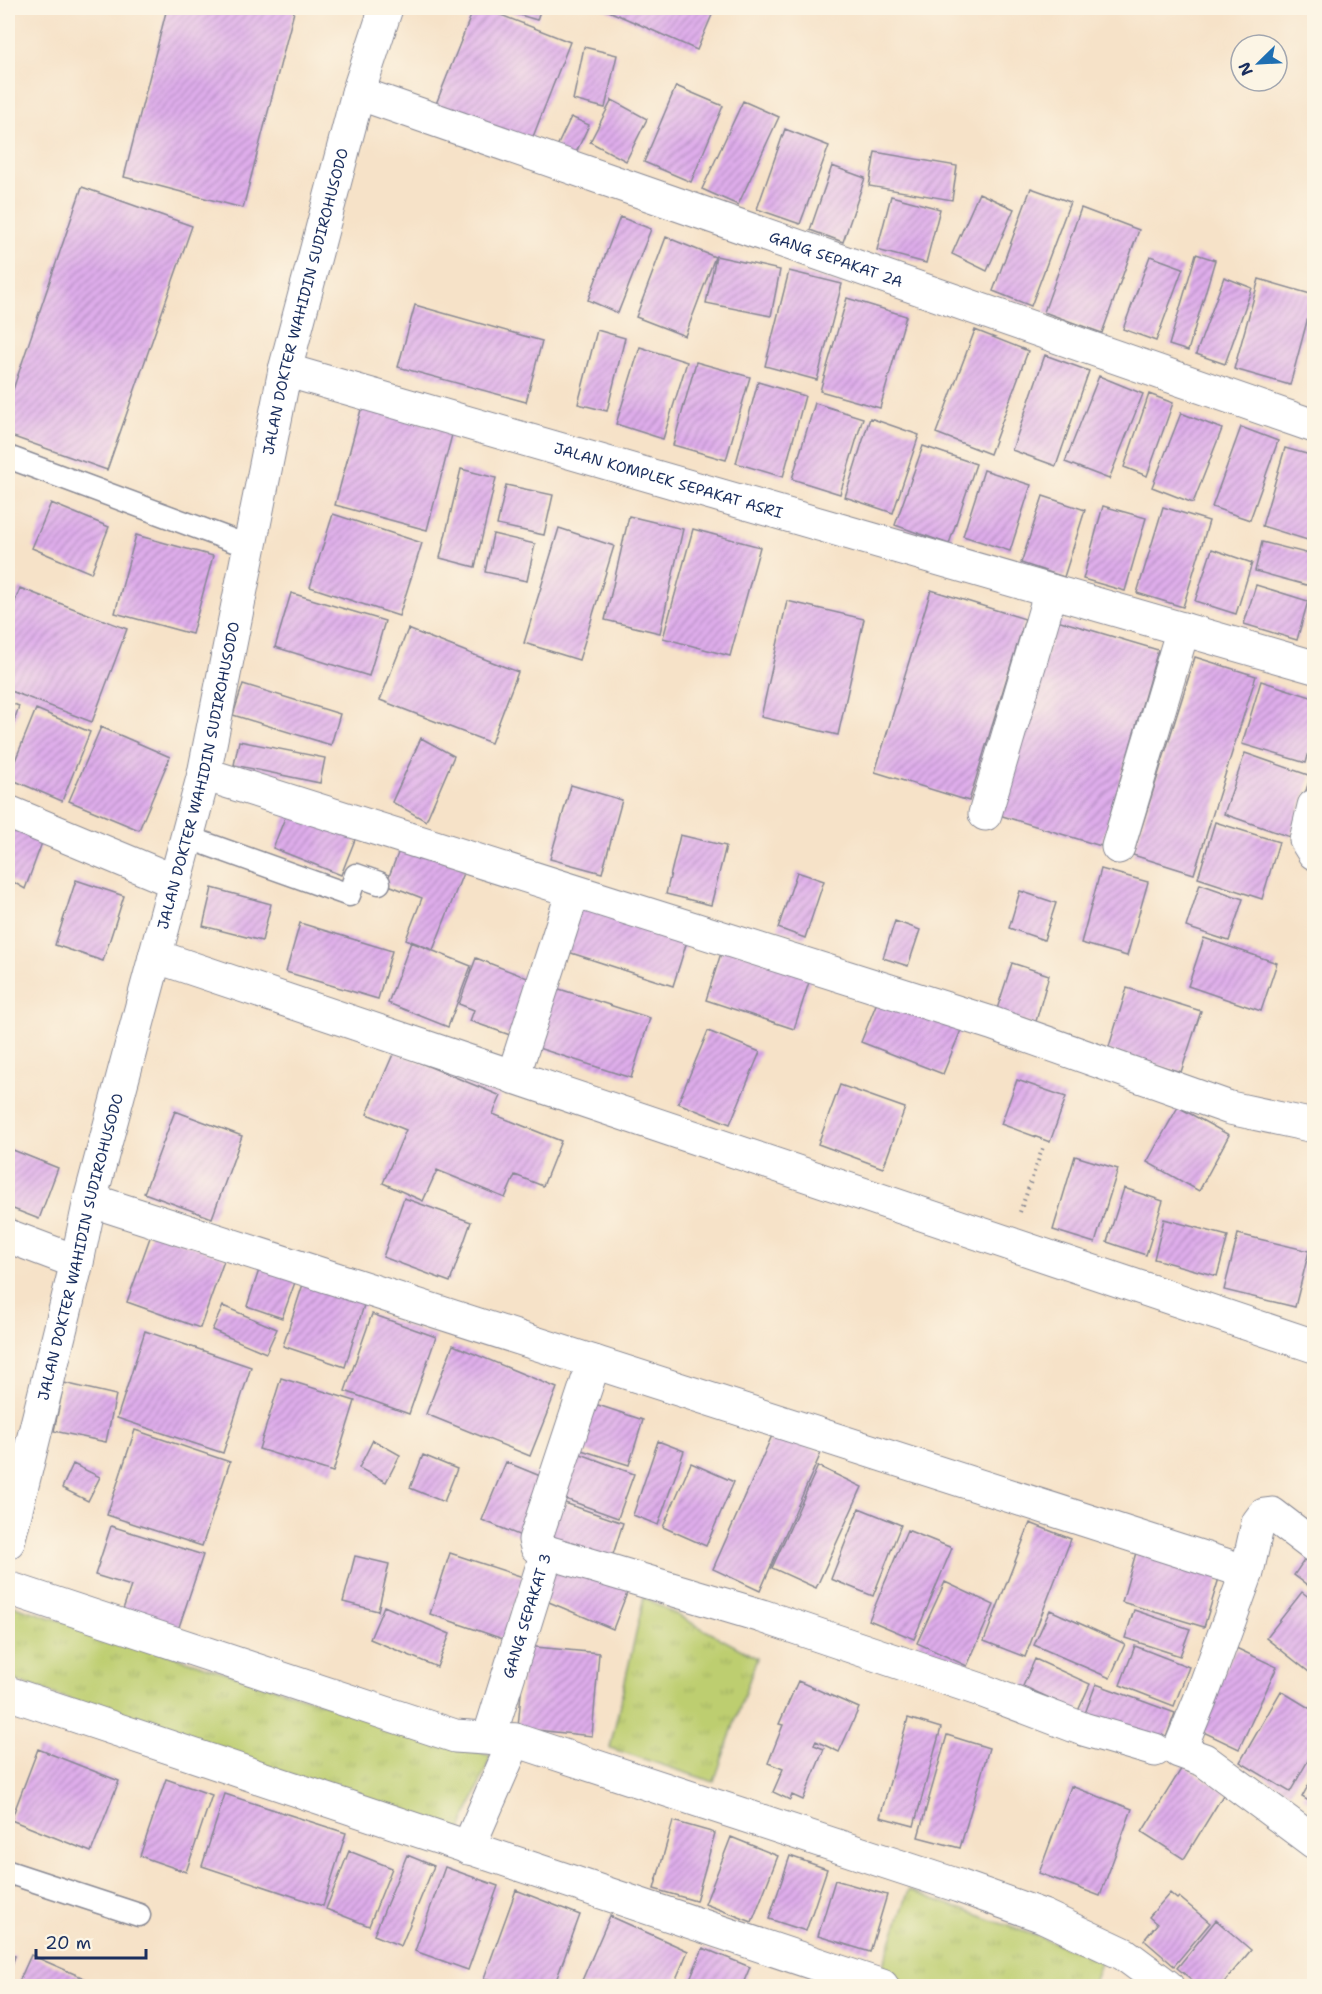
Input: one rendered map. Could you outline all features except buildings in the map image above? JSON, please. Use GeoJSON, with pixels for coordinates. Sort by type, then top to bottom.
{"type":"FeatureCollection","features":[{"type":"Feature","properties":{"kind":"street","name":"JALAN DOKTER WAHIDIN SUDIROHUSODO"},"geometry":{"type":"LineString","coordinates":[[8,1542],[77,1262],[90,1200],[204,774],[285,370],[358,93],[386,8]]}},
{"type":"Feature","properties":{"kind":"street","name":"GANG SEPAKAT 2A"},"geometry":{"type":"LineString","coordinates":[[358,93],[1314,426]]}},
{"type":"Feature","properties":{"kind":"street","name":"JALAN KOMPLEK SEPAKAT ASRI"},"geometry":{"type":"LineString","coordinates":[[285,370],[1314,667]]}},
{"type":"Feature","properties":{"kind":"street"},"geometry":{"type":"LineString","coordinates":[[985,814],[1051,591]]}},
{"type":"Feature","properties":{"kind":"street"},"geometry":{"type":"LineString","coordinates":[[1118,847],[1183,629]]}},
{"type":"Feature","properties":{"kind":"street"},"geometry":{"type":"LineString","coordinates":[[204,774],[991,1023],[1230,1108],[1314,1126]]}},
{"type":"Feature","properties":{"kind":"street"},"geometry":{"type":"LineString","coordinates":[[1314,806],[1306,840],[1314,853]]}},
{"type":"Feature","properties":{"kind":"street"},"geometry":{"type":"LineString","coordinates":[[8,812],[176,882]]}},
{"type":"Feature","properties":{"kind":"street"},"geometry":{"type":"LineString","coordinates":[[513,1077],[568,907]]}},
{"type":"Feature","properties":{"kind":"street"},"geometry":{"type":"LineString","coordinates":[[155,957],[1314,1346]]}},
{"type":"Feature","properties":{"kind":"street"},"geometry":{"type":"LineString","coordinates":[[90,1200],[1247,1572]]}},
{"type":"Feature","properties":{"kind":"street"},"geometry":{"type":"LineString","coordinates":[[8,1236],[77,1262]]}},
{"type":"Feature","properties":{"kind":"street","name":"GANG SEPAKAT 3"},"geometry":{"type":"LineString","coordinates":[[468,1848],[502,1739],[547,1552],[537,1546],[535,1540],[594,1362]]}},
{"type":"Feature","properties":{"kind":"street"},"geometry":{"type":"LineString","coordinates":[[1314,1546],[1272,1514],[1264,1515],[1258,1523],[1247,1572],[1179,1751],[1204,1760],[1314,1842]]}},
{"type":"Feature","properties":{"kind":"street"},"geometry":{"type":"LineString","coordinates":[[547,1552],[762,1616],[978,1689],[1083,1729],[1155,1750]]}},
{"type":"Feature","properties":{"kind":"street"},"geometry":{"type":"LineString","coordinates":[[8,1588],[455,1736],[502,1739],[960,1886],[1043,1916],[1124,1954],[1167,1986]]}},
{"type":"Feature","properties":{"kind":"street"},"geometry":{"type":"LineString","coordinates":[[8,1693],[882,1986]]}},
{"type":"Feature","properties":{"kind":"lane"},"geometry":{"type":"LineString","coordinates":[[8,456],[250,547]]}},
{"type":"Feature","properties":{"kind":"lane"},"geometry":{"type":"LineString","coordinates":[[188,837],[350,895],[356,875],[380,883]]}},
{"type":"Feature","properties":{"kind":"lane"},"geometry":{"type":"LineString","coordinates":[[8,1872],[139,1915]]}},
{"type":"Feature","properties":{"kind":"path"},"geometry":{"type":"LineString","coordinates":[[1008,1244],[1043,1147]]}},
{"type":"Feature","properties":{"kind":"green space"},"geometry":{"type":"Polygon","coordinates":[[[644,1597],[757,1658],[714,1782],[610,1748],[644,1597]]]}},
{"type":"Feature","properties":{"kind":"green space"},"geometry":{"type":"Polygon","coordinates":[[[8,1604],[491,1756],[459,1835],[8,1678],[8,1604]]]}},
{"type":"Feature","properties":{"kind":"green space"},"geometry":{"type":"Polygon","coordinates":[[[909,1890],[1102,1960],[1093,1986],[916,1986],[880,1974],[909,1890]]]}}]}
